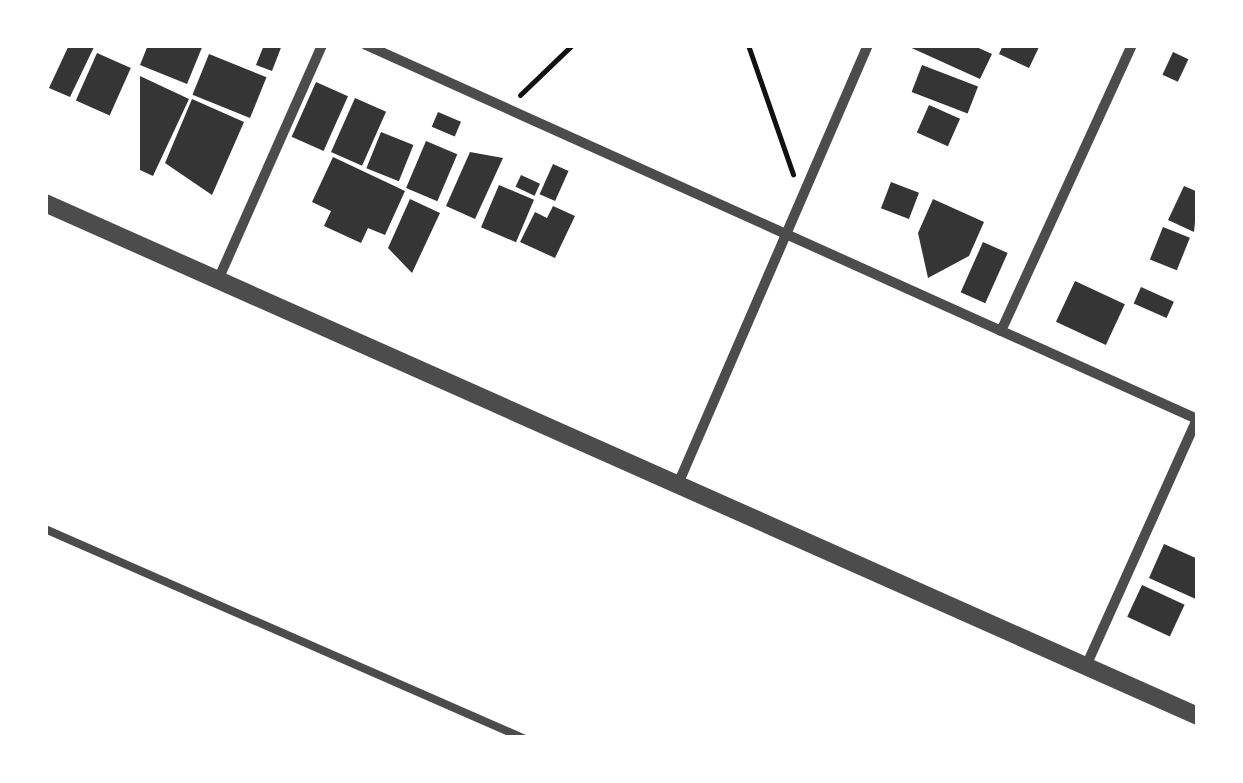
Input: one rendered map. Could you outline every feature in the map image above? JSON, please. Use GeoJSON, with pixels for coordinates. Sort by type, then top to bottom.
{"type":"FeatureCollection","features":[{"type":"Feature","properties":{"kind":"street"},"geometry":{"type":"LineString","coordinates":[[218,280],[322,45]]}},
{"type":"Feature","properties":{"kind":"street"},"geometry":{"type":"LineString","coordinates":[[366,45],[1198,418],[1086,666]]}},
{"type":"Feature","properties":{"kind":"street"},"geometry":{"type":"LineString","coordinates":[[678,484],[868,45]]}},
{"type":"Feature","properties":{"kind":"street"},"geometry":{"type":"LineString","coordinates":[[1001,331],[1132,45]]}},
{"type":"Feature","properties":{"kind":"street"},"geometry":{"type":"LineString","coordinates":[[45,203],[1198,716]]}},
{"type":"Feature","properties":{"kind":"lane"},"geometry":{"type":"LineString","coordinates":[[45,529],[523,738]]}},
{"type":"Feature","properties":{"kind":"path"},"geometry":{"type":"LineString","coordinates":[[506,108],[572,45]]}},
{"type":"Feature","properties":{"kind":"path"},"geometry":{"type":"LineString","coordinates":[[748,45],[802,198]]}},
{"type":"Feature","properties":{"kind":"building"},"geometry":{"type":"Polygon","coordinates":[[[69,45],[94,47],[70,97],[49,88],[69,45]]]}},
{"type":"Feature","properties":{"kind":"building"},"geometry":{"type":"Polygon","coordinates":[[[148,45],[203,45],[187,84],[140,65],[148,45]]]}},
{"type":"Feature","properties":{"kind":"building"},"geometry":{"type":"Polygon","coordinates":[[[264,45],[282,45],[272,71],[256,65],[264,45]]]}},
{"type":"Feature","properties":{"kind":"building"},"geometry":{"type":"Polygon","coordinates":[[[905,45],[972,45],[992,54],[980,79],[905,45]]]}},
{"type":"Feature","properties":{"kind":"building"},"geometry":{"type":"Polygon","coordinates":[[[1003,45],[1040,45],[1029,68],[999,54],[1003,45]]]}},
{"type":"Feature","properties":{"kind":"building"},"geometry":{"type":"Polygon","coordinates":[[[1173,52],[1188,59],[1178,82],[1162,75],[1173,52]]]}},
{"type":"Feature","properties":{"kind":"building"},"geometry":{"type":"Polygon","coordinates":[[[97,53],[131,68],[110,116],[76,101],[97,53]]]}},
{"type":"Feature","properties":{"kind":"building"},"geometry":{"type":"Polygon","coordinates":[[[209,54],[266,77],[250,118],[193,95],[209,54]]]}},
{"type":"Feature","properties":{"kind":"building"},"geometry":{"type":"Polygon","coordinates":[[[922,65],[978,87],[968,114],[912,92],[922,65]]]}},
{"type":"Feature","properties":{"kind":"building"},"geometry":{"type":"Polygon","coordinates":[[[140,76],[189,99],[153,176],[140,170],[140,76]]]}},
{"type":"Feature","properties":{"kind":"building"},"geometry":{"type":"Polygon","coordinates":[[[316,82],[348,96],[324,151],[292,137],[316,82]]]}},
{"type":"Feature","properties":{"kind":"building"},"geometry":{"type":"Polygon","coordinates":[[[355,98],[386,112],[362,166],[331,152],[355,98]]]}},
{"type":"Feature","properties":{"kind":"building"},"geometry":{"type":"Polygon","coordinates":[[[192,99],[244,122],[212,195],[165,163],[192,99]]]}},
{"type":"Feature","properties":{"kind":"building"},"geometry":{"type":"Polygon","coordinates":[[[929,105],[960,119],[948,146],[917,132],[929,105]]]}},
{"type":"Feature","properties":{"kind":"building"},"geometry":{"type":"Polygon","coordinates":[[[438,112],[461,122],[455,136],[432,127],[438,112]]]}},
{"type":"Feature","properties":{"kind":"building"},"geometry":{"type":"Polygon","coordinates":[[[381,132],[413,145],[399,181],[366,168],[381,132]]]}},
{"type":"Feature","properties":{"kind":"building"},"geometry":{"type":"Polygon","coordinates":[[[426,141],[457,154],[437,201],[406,188],[426,141]]]}},
{"type":"Feature","properties":{"kind":"building"},"geometry":{"type":"Polygon","coordinates":[[[470,152],[503,158],[475,219],[446,206],[470,152]]]}},
{"type":"Feature","properties":{"kind":"building"},"geometry":{"type":"Polygon","coordinates":[[[333,157],[405,191],[385,235],[368,228],[361,243],[324,226],[331,211],[312,202],[333,157]]]}},
{"type":"Feature","properties":{"kind":"building"},"geometry":{"type":"Polygon","coordinates":[[[553,164],[569,171],[555,201],[540,194],[553,164]]]}},
{"type":"Feature","properties":{"kind":"building"},"geometry":{"type":"Polygon","coordinates":[[[521,175],[540,184],[535,196],[516,187],[521,175]]]}},
{"type":"Feature","properties":{"kind":"building"},"geometry":{"type":"Polygon","coordinates":[[[891,182],[919,193],[909,219],[881,208],[891,182]]]}},
{"type":"Feature","properties":{"kind":"building"},"geometry":{"type":"Polygon","coordinates":[[[499,185],[534,200],[516,242],[481,227],[499,185]]]}},
{"type":"Feature","properties":{"kind":"building"},"geometry":{"type":"Polygon","coordinates":[[[1184,186],[1198,192],[1194,232],[1168,220],[1184,186]]]}},
{"type":"Feature","properties":{"kind":"building"},"geometry":{"type":"Polygon","coordinates":[[[410,199],[440,213],[412,273],[388,248],[410,199]]]}},
{"type":"Feature","properties":{"kind":"building"},"geometry":{"type":"Polygon","coordinates":[[[933,199],[984,222],[969,256],[928,278],[918,233],[933,199]]]}},
{"type":"Feature","properties":{"kind":"building"},"geometry":{"type":"Polygon","coordinates":[[[553,206],[575,216],[555,258],[520,242],[535,212],[547,218],[553,206]]]}},
{"type":"Feature","properties":{"kind":"building"},"geometry":{"type":"Polygon","coordinates":[[[1163,227],[1190,238],[1177,270],[1150,259],[1163,227]]]}},
{"type":"Feature","properties":{"kind":"building"},"geometry":{"type":"Polygon","coordinates":[[[983,242],[1008,253],[985,303],[961,292],[983,242]]]}},
{"type":"Feature","properties":{"kind":"building"},"geometry":{"type":"Polygon","coordinates":[[[1075,281],[1125,304],[1106,345],[1056,322],[1075,281]]]}},
{"type":"Feature","properties":{"kind":"building"},"geometry":{"type":"Polygon","coordinates":[[[1141,287],[1174,302],[1167,318],[1134,303],[1141,287]]]}},
{"type":"Feature","properties":{"kind":"building"},"geometry":{"type":"Polygon","coordinates":[[[1164,544],[1198,559],[1198,600],[1149,578],[1164,544]]]}},
{"type":"Feature","properties":{"kind":"building"},"geometry":{"type":"Polygon","coordinates":[[[1142,585],[1185,605],[1170,637],[1127,617],[1142,585]]]}}]}
